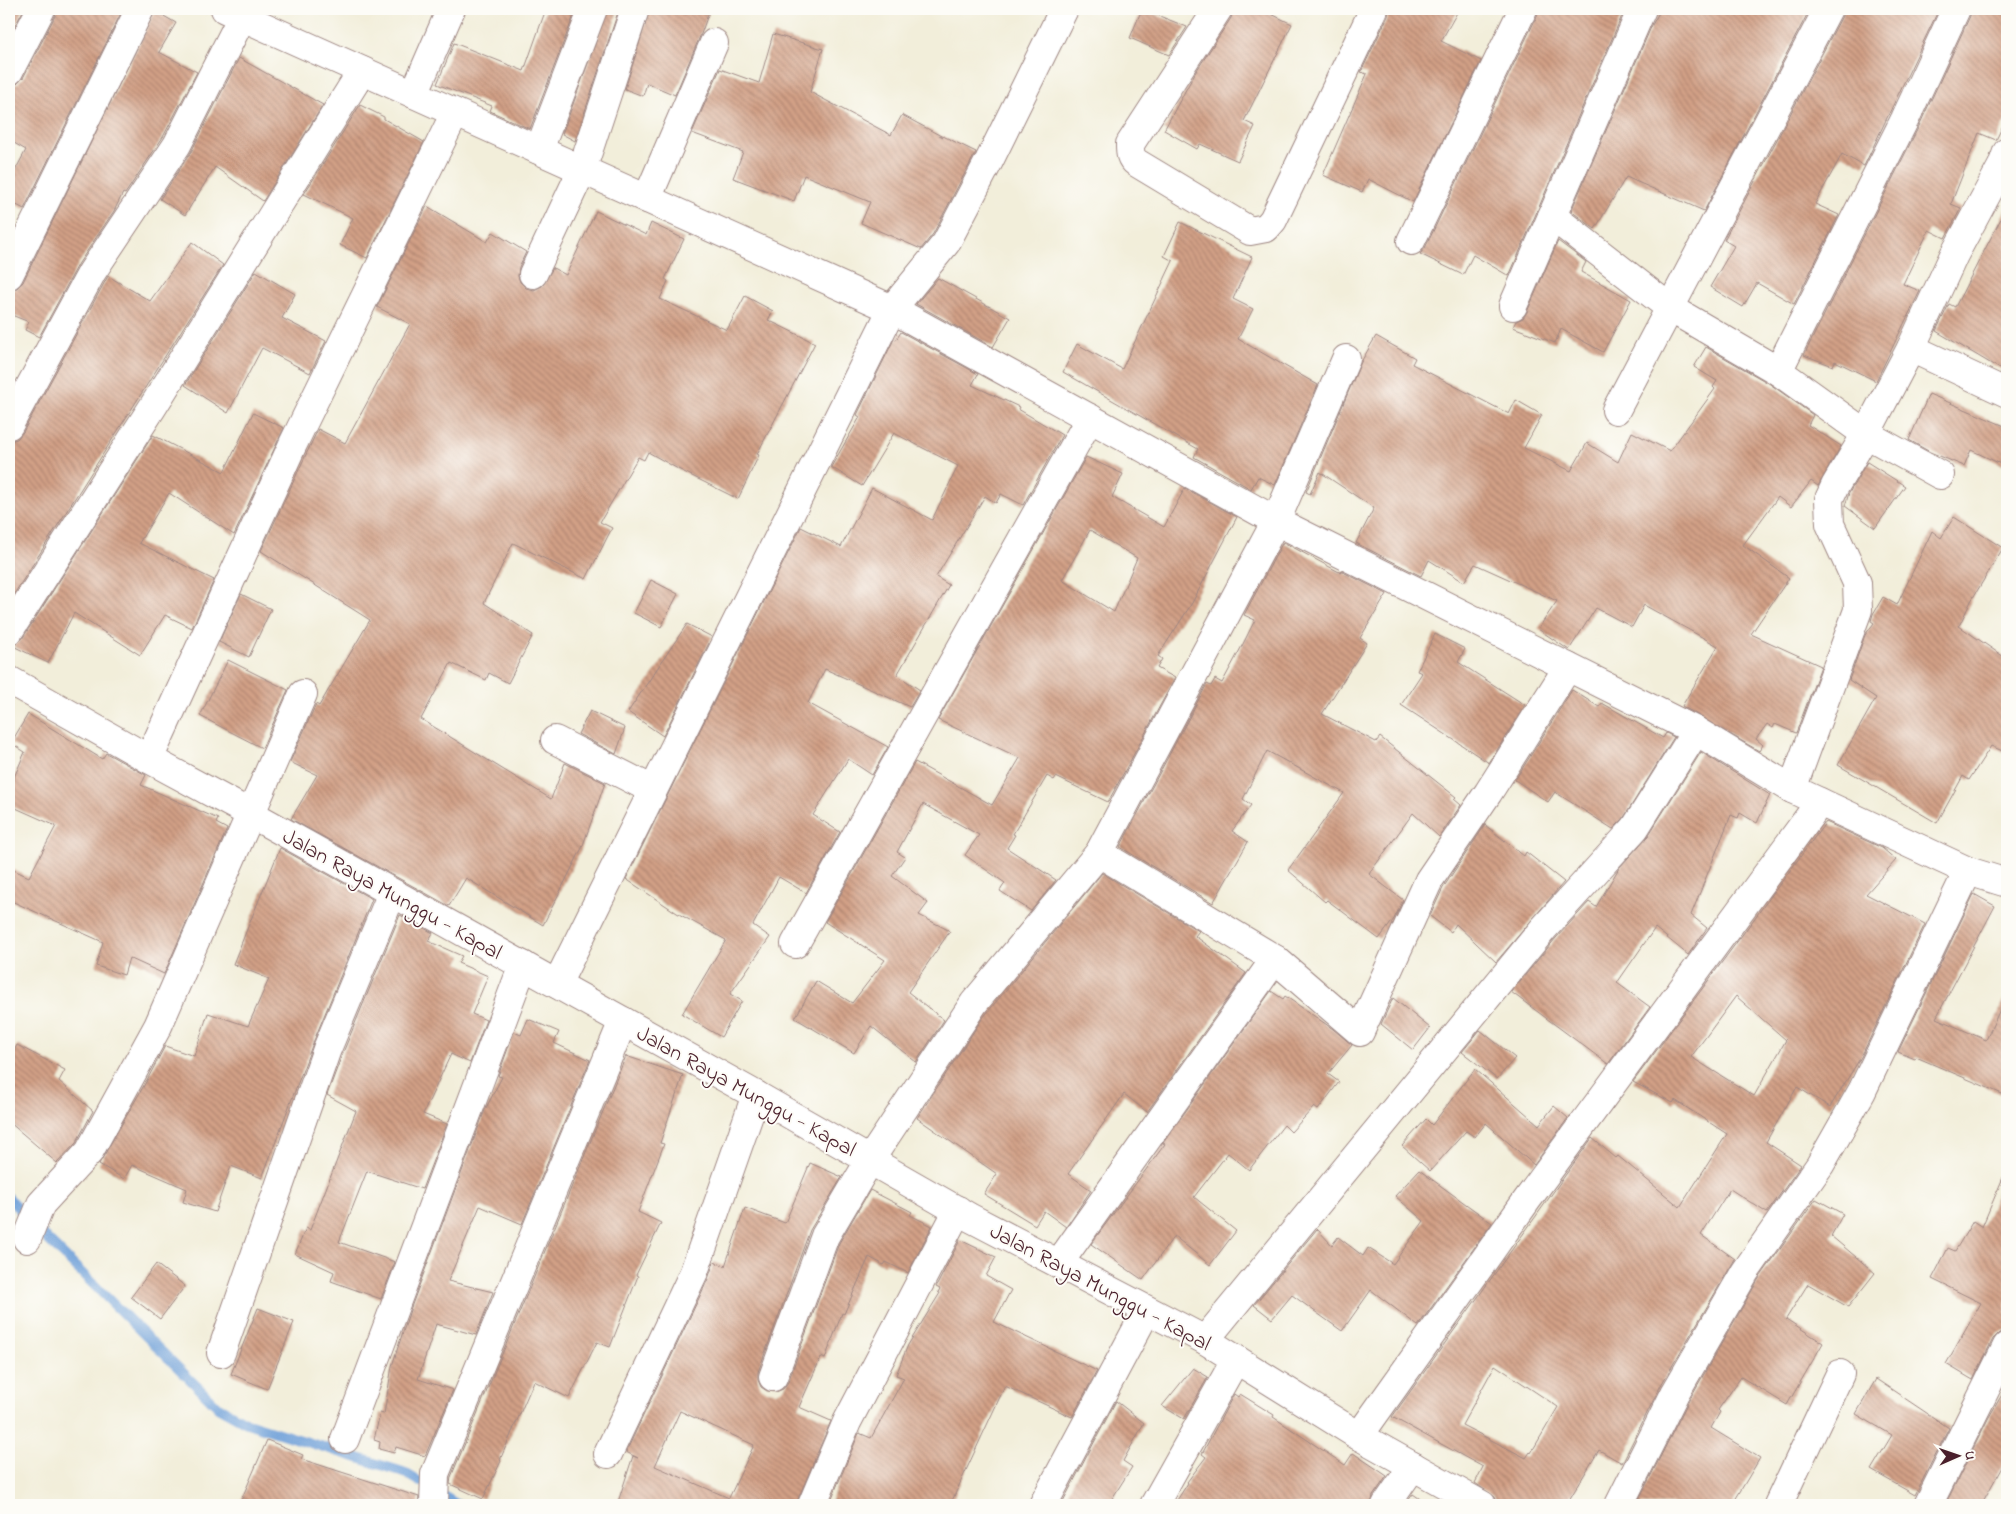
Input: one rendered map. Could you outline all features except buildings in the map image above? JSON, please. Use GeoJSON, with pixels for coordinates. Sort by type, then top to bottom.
{"type":"FeatureCollection","features":[{"type":"Feature","properties":{"kind":"street"},"geometry":{"type":"LineString","coordinates":[[9,71],[41,9]]}},
{"type":"Feature","properties":{"kind":"street"},"geometry":{"type":"LineString","coordinates":[[9,275],[140,9]]}},
{"type":"Feature","properties":{"kind":"street"},"geometry":{"type":"LineString","coordinates":[[414,94],[451,9]]}},
{"type":"Feature","properties":{"kind":"street"},"geometry":{"type":"LineString","coordinates":[[539,150],[593,9]]}},
{"type":"Feature","properties":{"kind":"street"},"geometry":{"type":"LineString","coordinates":[[533,274],[582,170],[635,9]]}},
{"type":"Feature","properties":{"kind":"street"},"geometry":{"type":"LineString","coordinates":[[557,984],[892,309],[946,242],[1064,9]]}},
{"type":"Feature","properties":{"kind":"street"},"geometry":{"type":"LineString","coordinates":[[1218,9],[1130,144],[1130,152],[1131,158],[1137,163],[1250,231],[1266,228],[1273,220],[1374,9]]}},
{"type":"Feature","properties":{"kind":"street"},"geometry":{"type":"LineString","coordinates":[[1411,241],[1523,9]]}},
{"type":"Feature","properties":{"kind":"street"},"geometry":{"type":"LineString","coordinates":[[1513,306],[1642,9]]}},
{"type":"Feature","properties":{"kind":"street"},"geometry":{"type":"LineString","coordinates":[[1616,410],[1828,9]]}},
{"type":"Feature","properties":{"kind":"street"},"geometry":{"type":"LineString","coordinates":[[1778,371],[1905,119],[1956,9]]}},
{"type":"Feature","properties":{"kind":"street"},"geometry":{"type":"LineString","coordinates":[[9,426],[92,272],[177,146],[234,13],[892,309],[1276,521],[1696,731],[1792,789],[1968,871],[2007,883]]}},
{"type":"Feature","properties":{"kind":"street"},"geometry":{"type":"LineString","coordinates":[[648,199],[714,43]]}},
{"type":"Feature","properties":{"kind":"street"},"geometry":{"type":"LineString","coordinates":[[9,631],[159,396],[362,71]]}},
{"type":"Feature","properties":{"kind":"street"},"geometry":{"type":"LineString","coordinates":[[148,759],[294,444],[455,113]]}},
{"type":"Feature","properties":{"kind":"street"},"geometry":{"type":"LineString","coordinates":[[1792,789],[1858,610],[1857,582],[1830,524],[1829,499],[1911,348],[1954,255],[2002,166],[2007,152]]}},
{"type":"Feature","properties":{"kind":"street"},"geometry":{"type":"LineString","coordinates":[[1552,216],[1670,308],[1778,371],[1866,434],[1940,475]]}},
{"type":"Feature","properties":{"kind":"street"},"geometry":{"type":"LineString","coordinates":[[1911,348],[2007,393]]}},
{"type":"Feature","properties":{"kind":"street"},"geometry":{"type":"LineString","coordinates":[[773,1377],[824,1236],[870,1160],[974,1003],[1099,853],[1276,521],[1346,359]]}},
{"type":"Feature","properties":{"kind":"street"},"geometry":{"type":"LineString","coordinates":[[795,944],[1090,418]]}},
{"type":"Feature","properties":{"kind":"street"},"geometry":{"type":"LineString","coordinates":[[1099,853],[1275,959],[1360,1032],[1429,880],[1488,793],[1568,667]]}},
{"type":"Feature","properties":{"kind":"street","name":"Jalan Raya Munggu - Kapal"},"geometry":{"type":"LineString","coordinates":[[10,686],[250,814],[756,1095],[958,1210],[1205,1340],[1359,1436],[1482,1505]]}},
{"type":"Feature","properties":{"kind":"street"},"geometry":{"type":"LineString","coordinates":[[27,1239],[41,1204],[69,1176],[89,1152],[158,1026],[303,694]]}},
{"type":"Feature","properties":{"kind":"street"},"geometry":{"type":"LineString","coordinates":[[1205,1340],[1544,928],[1635,828],[1696,731]]}},
{"type":"Feature","properties":{"kind":"street"},"geometry":{"type":"LineString","coordinates":[[555,740],[653,790]]}},
{"type":"Feature","properties":{"kind":"street"},"geometry":{"type":"LineString","coordinates":[[1359,1436],[1528,1200],[1820,802]]}},
{"type":"Feature","properties":{"kind":"street"},"geometry":{"type":"LineString","coordinates":[[1619,1505],[1675,1393],[1745,1272],[1820,1165],[1862,1091],[1968,871]]}},
{"type":"Feature","properties":{"kind":"street"},"geometry":{"type":"LineString","coordinates":[[221,1353],[327,1050],[392,893]]}},
{"type":"Feature","properties":{"kind":"street"},"geometry":{"type":"LineString","coordinates":[[1059,1262],[1275,959]]}},
{"type":"Feature","properties":{"kind":"street"},"geometry":{"type":"LineString","coordinates":[[344,1439],[523,965]]}},
{"type":"Feature","properties":{"kind":"street"},"geometry":{"type":"LineString","coordinates":[[434,1505],[435,1474],[623,1021]]}},
{"type":"Feature","properties":{"kind":"street"},"geometry":{"type":"LineString","coordinates":[[608,1454],[694,1272],[756,1095]]}},
{"type":"Feature","properties":{"kind":"street"},"geometry":{"type":"LineString","coordinates":[[812,1505],[847,1422],[958,1210]]}},
{"type":"Feature","properties":{"kind":"street"},"geometry":{"type":"LineString","coordinates":[[1043,1505],[1147,1310]]}},
{"type":"Feature","properties":{"kind":"street"},"geometry":{"type":"LineString","coordinates":[[1928,1505],[2007,1346]]}},
{"type":"Feature","properties":{"kind":"street"},"geometry":{"type":"LineString","coordinates":[[1154,1505],[1236,1360]]}},
{"type":"Feature","properties":{"kind":"street"},"geometry":{"type":"LineString","coordinates":[[1778,1505],[1840,1374]]}},
{"type":"Feature","properties":{"kind":"street"},"geometry":{"type":"LineString","coordinates":[[1386,1505],[1413,1466]]}},
{"type":"Feature","properties":{"kind":"waterway"},"geometry":{"type":"LineString","coordinates":[[9,1198],[38,1230],[218,1407],[247,1423],[403,1472],[420,1482]]}},
{"type":"Feature","properties":{"kind":"waterway"},"geometry":{"type":"LineString","coordinates":[[445,1497],[458,1505]]}}]}
